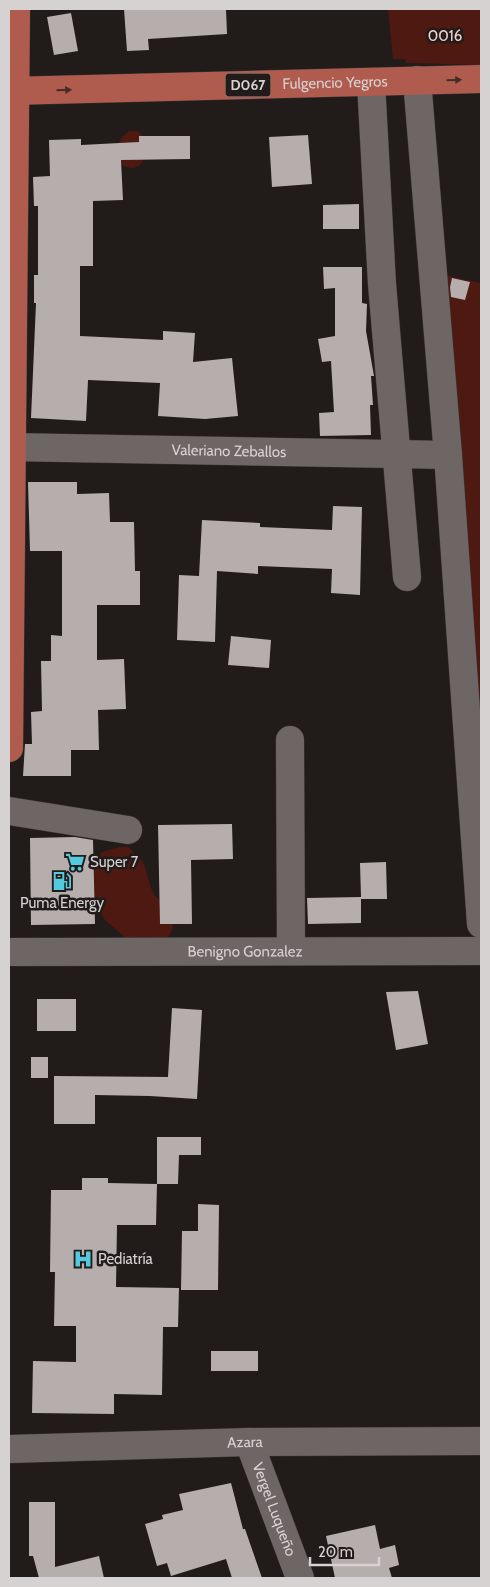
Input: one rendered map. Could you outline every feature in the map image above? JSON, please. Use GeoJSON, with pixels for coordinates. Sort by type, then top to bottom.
{"type":"FeatureCollection","features":[{"type":"Feature","properties":{"kind":"main road"},"geometry":{"type":"LineString","coordinates":[[9,748],[12,91],[16,9]]}},
{"type":"Feature","properties":{"kind":"main road","name":"Fulgencio Yegros"},"geometry":{"type":"LineString","coordinates":[[12,91],[481,79]]}},
{"type":"Feature","properties":{"kind":"street"},"geometry":{"type":"LineString","coordinates":[[417,80],[448,454],[481,924]]}},
{"type":"Feature","properties":{"kind":"street"},"geometry":{"type":"LineString","coordinates":[[371,82],[382,284],[407,577]]}},
{"type":"Feature","properties":{"kind":"street","name":"Valeriano Zeballos"},"geometry":{"type":"LineString","coordinates":[[11,447],[448,454]]}},
{"type":"Feature","properties":{"kind":"street"},"geometry":{"type":"LineString","coordinates":[[290,740],[291,951]]}},
{"type":"Feature","properties":{"kind":"street"},"geometry":{"type":"LineString","coordinates":[[9,811],[128,830]]}},
{"type":"Feature","properties":{"kind":"street","name":"Benigno Gonzalez"},"geometry":{"type":"LineString","coordinates":[[9,952],[481,951]]}},
{"type":"Feature","properties":{"kind":"street","name":"Azara"},"geometry":{"type":"LineString","coordinates":[[9,1448],[249,1442],[481,1441]]}},
{"type":"Feature","properties":{"kind":"street","name":"Vergel Luqueño"},"geometry":{"type":"LineString","coordinates":[[249,1442],[300,1578]]}},
{"type":"Feature","properties":{"kind":"green space","name":"0016"},"geometry":{"type":"Polygon","coordinates":[[[388,9],[481,9],[481,65],[406,63],[405,59],[393,59],[388,9]]]}},
{"type":"Feature","properties":{"kind":"green space"},"geometry":{"type":"Polygon","coordinates":[[[129,131],[138,131],[143,137],[146,151],[141,164],[129,168],[120,164],[116,148],[122,137],[129,131]]]}},
{"type":"Feature","properties":{"kind":"green space"},"geometry":{"type":"Polygon","coordinates":[[[440,274],[481,283],[481,813],[440,274]]]}},
{"type":"Feature","properties":{"kind":"green space"},"geometry":{"type":"Polygon","coordinates":[[[119,847],[128,847],[139,857],[144,864],[155,896],[169,907],[173,929],[169,936],[161,942],[129,941],[105,920],[97,907],[94,898],[93,870],[101,853],[119,847]]]}},
{"type":"Feature","properties":{"kind":"building"},"geometry":{"type":"Polygon","coordinates":[[[124,9],[226,9],[227,34],[148,39],[149,50],[127,51],[124,9]]]}},
{"type":"Feature","properties":{"kind":"building"},"geometry":{"type":"Polygon","coordinates":[[[71,13],[78,51],[54,55],[47,17],[71,13]]]}},
{"type":"Feature","properties":{"kind":"building"},"geometry":{"type":"Polygon","coordinates":[[[308,135],[312,184],[272,187],[269,137],[308,135]]]}},
{"type":"Feature","properties":{"kind":"building"},"geometry":{"type":"Polygon","coordinates":[[[139,136],[190,136],[190,159],[121,160],[123,200],[93,201],[93,266],[80,266],[80,336],[163,340],[163,331],[195,333],[193,362],[232,358],[238,416],[205,419],[158,416],[160,383],[88,380],[86,421],[31,418],[36,303],[34,303],[34,275],[38,275],[38,206],[34,206],[33,177],[50,176],[49,140],[81,139],[81,145],[139,142],[139,136]]]}},
{"type":"Feature","properties":{"kind":"building"},"geometry":{"type":"Polygon","coordinates":[[[359,204],[359,229],[323,229],[323,205],[359,204]]]}},
{"type":"Feature","properties":{"kind":"building"},"geometry":{"type":"Polygon","coordinates":[[[323,267],[362,267],[362,303],[367,304],[366,331],[374,376],[371,376],[373,405],[370,405],[371,435],[320,436],[319,413],[334,412],[331,361],[322,362],[318,339],[335,336],[335,288],[324,289],[323,267]]]}},
{"type":"Feature","properties":{"kind":"building"},"geometry":{"type":"Polygon","coordinates":[[[452,278],[470,282],[465,300],[451,297],[450,287],[452,278]]]}},
{"type":"Feature","properties":{"kind":"building"},"geometry":{"type":"Polygon","coordinates":[[[28,482],[77,482],[77,494],[109,493],[110,522],[134,522],[135,571],[140,571],[140,605],[97,605],[97,660],[124,659],[126,709],[98,710],[99,750],[71,750],[71,776],[23,776],[25,744],[32,744],[31,712],[42,711],[41,661],[51,661],[51,635],[62,636],[62,551],[30,551],[28,482]]]}},
{"type":"Feature","properties":{"kind":"building"},"geometry":{"type":"Polygon","coordinates":[[[333,506],[362,507],[360,595],[331,593],[332,569],[258,566],[258,574],[217,571],[215,642],[177,640],[179,575],[199,576],[202,520],[260,523],[260,527],[332,530],[333,506]]]}},
{"type":"Feature","properties":{"kind":"building"},"geometry":{"type":"Polygon","coordinates":[[[231,636],[271,640],[269,668],[228,665],[231,636]]]}},
{"type":"Feature","properties":{"kind":"building"},"geometry":{"type":"Polygon","coordinates":[[[232,824],[233,859],[191,860],[192,924],[160,924],[158,825],[232,824]]]}},
{"type":"Feature","properties":{"kind":"building","name":"Puma Energy"},"geometry":{"type":"Polygon","coordinates":[[[75,837],[93,840],[95,924],[31,925],[30,838],[75,837]]]}},
{"type":"Feature","properties":{"kind":"building"},"geometry":{"type":"Polygon","coordinates":[[[386,862],[387,899],[361,899],[361,923],[308,924],[307,898],[361,897],[360,863],[386,862]]]}},
{"type":"Feature","properties":{"kind":"building"},"geometry":{"type":"Polygon","coordinates":[[[418,991],[428,1044],[396,1050],[386,992],[418,991]]]}},
{"type":"Feature","properties":{"kind":"building"},"geometry":{"type":"Polygon","coordinates":[[[37,999],[76,999],[76,1031],[37,1031],[37,999]]]}},
{"type":"Feature","properties":{"kind":"building"},"geometry":{"type":"Polygon","coordinates":[[[172,1008],[202,1010],[197,1099],[95,1095],[95,1124],[54,1124],[54,1076],[168,1077],[172,1008]]]}},
{"type":"Feature","properties":{"kind":"building"},"geometry":{"type":"Polygon","coordinates":[[[31,1057],[48,1057],[48,1078],[31,1078],[31,1057]]]}},
{"type":"Feature","properties":{"kind":"building"},"geometry":{"type":"Polygon","coordinates":[[[157,1137],[201,1137],[201,1155],[179,1155],[178,1184],[157,1184],[157,1137]]]}},
{"type":"Feature","properties":{"kind":"building"},"geometry":{"type":"Polygon","coordinates":[[[82,1178],[108,1178],[108,1183],[157,1184],[156,1225],[117,1225],[116,1287],[179,1288],[178,1327],[163,1327],[162,1395],[114,1394],[114,1414],[32,1413],[33,1361],[76,1362],[76,1326],[54,1326],[55,1272],[50,1272],[51,1190],[82,1190],[82,1178]]]}},
{"type":"Feature","properties":{"kind":"building"},"geometry":{"type":"Polygon","coordinates":[[[198,1204],[219,1205],[218,1290],[181,1290],[182,1231],[198,1231],[198,1204]]]}},
{"type":"Feature","properties":{"kind":"building"},"geometry":{"type":"Polygon","coordinates":[[[211,1351],[258,1351],[258,1371],[211,1371],[211,1351]]]}},
{"type":"Feature","properties":{"kind":"building"},"geometry":{"type":"Polygon","coordinates":[[[231,1483],[243,1529],[245,1529],[262,1578],[232,1578],[226,1559],[171,1576],[167,1563],[157,1566],[145,1524],[163,1519],[162,1515],[183,1510],[179,1494],[231,1483]]]}},
{"type":"Feature","properties":{"kind":"building"},"geometry":{"type":"Polygon","coordinates":[[[29,1502],[55,1502],[55,1567],[99,1556],[104,1578],[39,1578],[33,1556],[29,1556],[29,1502]]]}},
{"type":"Feature","properties":{"kind":"building"},"geometry":{"type":"Polygon","coordinates":[[[375,1525],[380,1549],[395,1545],[399,1565],[389,1568],[392,1578],[335,1578],[326,1536],[375,1525]]]}},
{"type":"Feature","properties":{"kind":"place","name":"Super 7"},"geometry":{"type":"Point","coordinates":[75,862]}},
{"type":"Feature","properties":{"kind":"place","name":"Puma Energy"},"geometry":{"type":"Point","coordinates":[62,881]}},
{"type":"Feature","properties":{"kind":"place","name":"Pediatría"},"geometry":{"type":"Point","coordinates":[83,1259]}}]}
